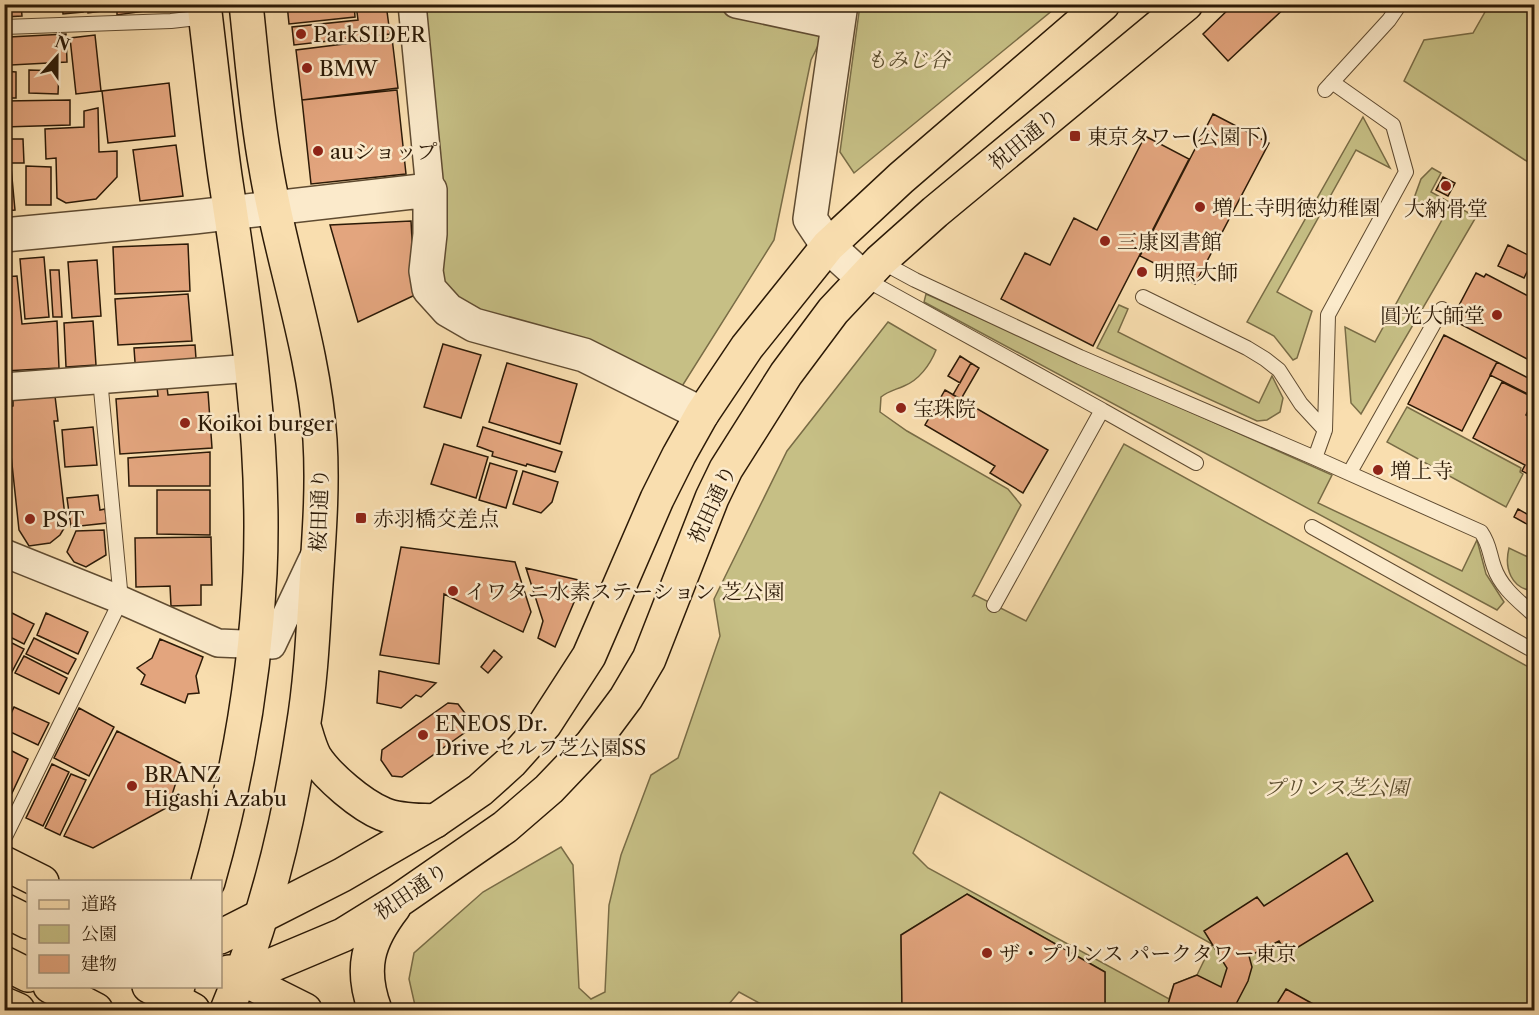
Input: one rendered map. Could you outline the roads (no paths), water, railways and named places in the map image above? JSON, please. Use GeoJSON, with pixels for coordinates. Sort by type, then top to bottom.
{"type":"FeatureCollection","features":[{"type":"Feature","properties":{"kind":"main road","name":"桜田通り"},"geometry":{"type":"LineString","coordinates":[[227,1011],[231,973],[260,918],[290,805],[304,726],[311,666],[321,495],[320,439],[310,368],[266,168],[246,4]]}},
{"type":"Feature","properties":{"kind":"main road"},"geometry":{"type":"LineString","coordinates":[[222,936],[342,875],[435,821],[480,790],[511,762],[545,724],[589,656],[657,499],[702,414],[747,347],[828,246],[901,178],[1103,4]]}},
{"type":"Feature","properties":{"kind":"main road","name":"祝田通り"},"geometry":{"type":"LineString","coordinates":[[231,973],[343,935],[398,901],[505,827],[549,789],[591,745],[626,699],[649,659],[726,469],[786,374],[833,311],[867,274],[935,212],[1186,4]]}},
{"type":"Feature","properties":{"kind":"main road"},"geometry":{"type":"LineString","coordinates":[[205,11],[252,368],[260,492],[260,571],[255,644],[246,718],[235,779],[209,880]]}},
{"type":"Feature","properties":{"kind":"main road"},"geometry":{"type":"LineString","coordinates":[[304,726],[315,757],[336,780],[363,803],[384,815],[435,821]]}},
{"type":"Feature","properties":{"kind":"main road"},"geometry":{"type":"LineString","coordinates":[[480,790],[505,827]]}},
{"type":"Feature","properties":{"kind":"main road"},"geometry":{"type":"LineString","coordinates":[[4,863],[38,880]]}},
{"type":"Feature","properties":{"kind":"main road"},"geometry":{"type":"LineString","coordinates":[[375,1011],[367,985],[366,969],[369,953],[384,920],[398,901]]}},
{"type":"Feature","properties":{"kind":"main road"},"geometry":{"type":"LineString","coordinates":[[4,910],[27,922]]}},
{"type":"Feature","properties":{"kind":"main road"},"geometry":{"type":"LineString","coordinates":[[4,963],[27,974]]}},
{"type":"Feature","properties":{"kind":"main road"},"geometry":{"type":"LineString","coordinates":[[231,973],[305,1011]]}},
{"type":"Feature","properties":{"kind":"main road"},"geometry":{"type":"LineString","coordinates":[[52,988],[96,1011]]}},
{"type":"Feature","properties":{"kind":"main road"},"geometry":{"type":"LineString","coordinates":[[204,988],[214,1011]]}},
{"type":"Feature","properties":{"kind":"main road"},"geometry":{"type":"LineString","coordinates":[[4,1004],[18,1011]]}},
{"type":"Feature","properties":{"kind":"street"},"geometry":{"type":"LineString","coordinates":[[412,4],[429,190],[430,234],[426,271],[429,289],[447,310],[474,325],[584,355],[702,414]]}},
{"type":"Feature","properties":{"kind":"street"},"geometry":{"type":"LineString","coordinates":[[753,6],[840,15],[810,219],[828,246],[867,274]]}},
{"type":"Feature","properties":{"kind":"street"},"geometry":{"type":"LineString","coordinates":[[4,235],[231,213],[429,190]]}},
{"type":"Feature","properties":{"kind":"street"},"geometry":{"type":"LineString","coordinates":[[4,387],[252,368]]}},
{"type":"Feature","properties":{"kind":"street"},"geometry":{"type":"LineString","coordinates":[[4,553],[121,600],[218,643],[272,645],[318,548]]}},
{"type":"Feature","properties":{"kind":"lane"},"geometry":{"type":"LineString","coordinates":[[1315,458],[1325,430],[1328,315],[1406,172],[1393,125],[1329,86],[1389,21],[1400,4]]}},
{"type":"Feature","properties":{"kind":"lane"},"geometry":{"type":"LineString","coordinates":[[4,27],[159,21],[205,11]]}},
{"type":"Feature","properties":{"kind":"lane"},"geometry":{"type":"LineString","coordinates":[[867,274],[898,298],[1196,463]]}},
{"type":"Feature","properties":{"kind":"lane"},"geometry":{"type":"LineString","coordinates":[[867,274],[915,280],[1080,357],[1350,472],[1480,532],[1488,542],[1494,569],[1510,594],[1534,615]]}},
{"type":"Feature","properties":{"kind":"lane"},"geometry":{"type":"LineString","coordinates":[[1143,297],[1265,359],[1279,370],[1301,404],[1325,430]]}},
{"type":"Feature","properties":{"kind":"lane"},"geometry":{"type":"LineString","coordinates":[[1350,472],[1442,309]]}},
{"type":"Feature","properties":{"kind":"lane"},"geometry":{"type":"LineString","coordinates":[[4,839],[121,600],[100,380]]}},
{"type":"Feature","properties":{"kind":"lane"},"geometry":{"type":"LineString","coordinates":[[994,605],[1102,410]]}},
{"type":"Feature","properties":{"kind":"lane"},"geometry":{"type":"LineString","coordinates":[[1312,527],[1534,651]]}},
{"type":"Feature","properties":{"kind":"place","name":"ParkSIDER"},"geometry":{"type":"Point","coordinates":[301,34]}},
{"type":"Feature","properties":{"kind":"place","name":"BMW"},"geometry":{"type":"Point","coordinates":[307,68]}},
{"type":"Feature","properties":{"kind":"place","name":"東京タワー(公園下)"},"geometry":{"type":"Point","coordinates":[1075,136]}},
{"type":"Feature","properties":{"kind":"place","name":"auショップ"},"geometry":{"type":"Point","coordinates":[318,151]}},
{"type":"Feature","properties":{"kind":"place","name":"大納骨堂"},"geometry":{"type":"Point","coordinates":[1446,186]}},
{"type":"Feature","properties":{"kind":"place","name":"増上寺明徳幼稚園"},"geometry":{"type":"Point","coordinates":[1200,207]}},
{"type":"Feature","properties":{"kind":"place","name":"三康図書館"},"geometry":{"type":"Point","coordinates":[1105,241]}},
{"type":"Feature","properties":{"kind":"place","name":"明照大師"},"geometry":{"type":"Point","coordinates":[1142,272]}},
{"type":"Feature","properties":{"kind":"place","name":"圓光大師堂"},"geometry":{"type":"Point","coordinates":[1497,315]}},
{"type":"Feature","properties":{"kind":"place","name":"宝珠院"},"geometry":{"type":"Point","coordinates":[901,408]}},
{"type":"Feature","properties":{"kind":"place","name":"Koikoi burger"},"geometry":{"type":"Point","coordinates":[185,423]}},
{"type":"Feature","properties":{"kind":"place","name":"増上寺"},"geometry":{"type":"Point","coordinates":[1378,470]}},
{"type":"Feature","properties":{"kind":"place","name":"赤羽橋交差点"},"geometry":{"type":"Point","coordinates":[361,518]}},
{"type":"Feature","properties":{"kind":"place","name":"PST"},"geometry":{"type":"Point","coordinates":[30,519]}},
{"type":"Feature","properties":{"kind":"place","name":"イワタニ水素ステーション 芝公園"},"geometry":{"type":"Point","coordinates":[453,591]}},
{"type":"Feature","properties":{"kind":"place","name":"ENEOS Dr. Drive セルフ芝公園SS"},"geometry":{"type":"Point","coordinates":[423,735]}},
{"type":"Feature","properties":{"kind":"place","name":"BRANZ Higashi Azabu"},"geometry":{"type":"Point","coordinates":[132,786]}},
{"type":"Feature","properties":{"kind":"place","name":"ザ・プリンス パークタワー東京"},"geometry":{"type":"Point","coordinates":[987,953]}},
{"type":"Feature","properties":{"kind":"park label","name":"もみじ谷"},"geometry":{"type":"Point","coordinates":[908,59]}},
{"type":"Feature","properties":{"kind":"park label","name":"プリンス芝公園"},"geometry":{"type":"Point","coordinates":[1336,787]}}]}
